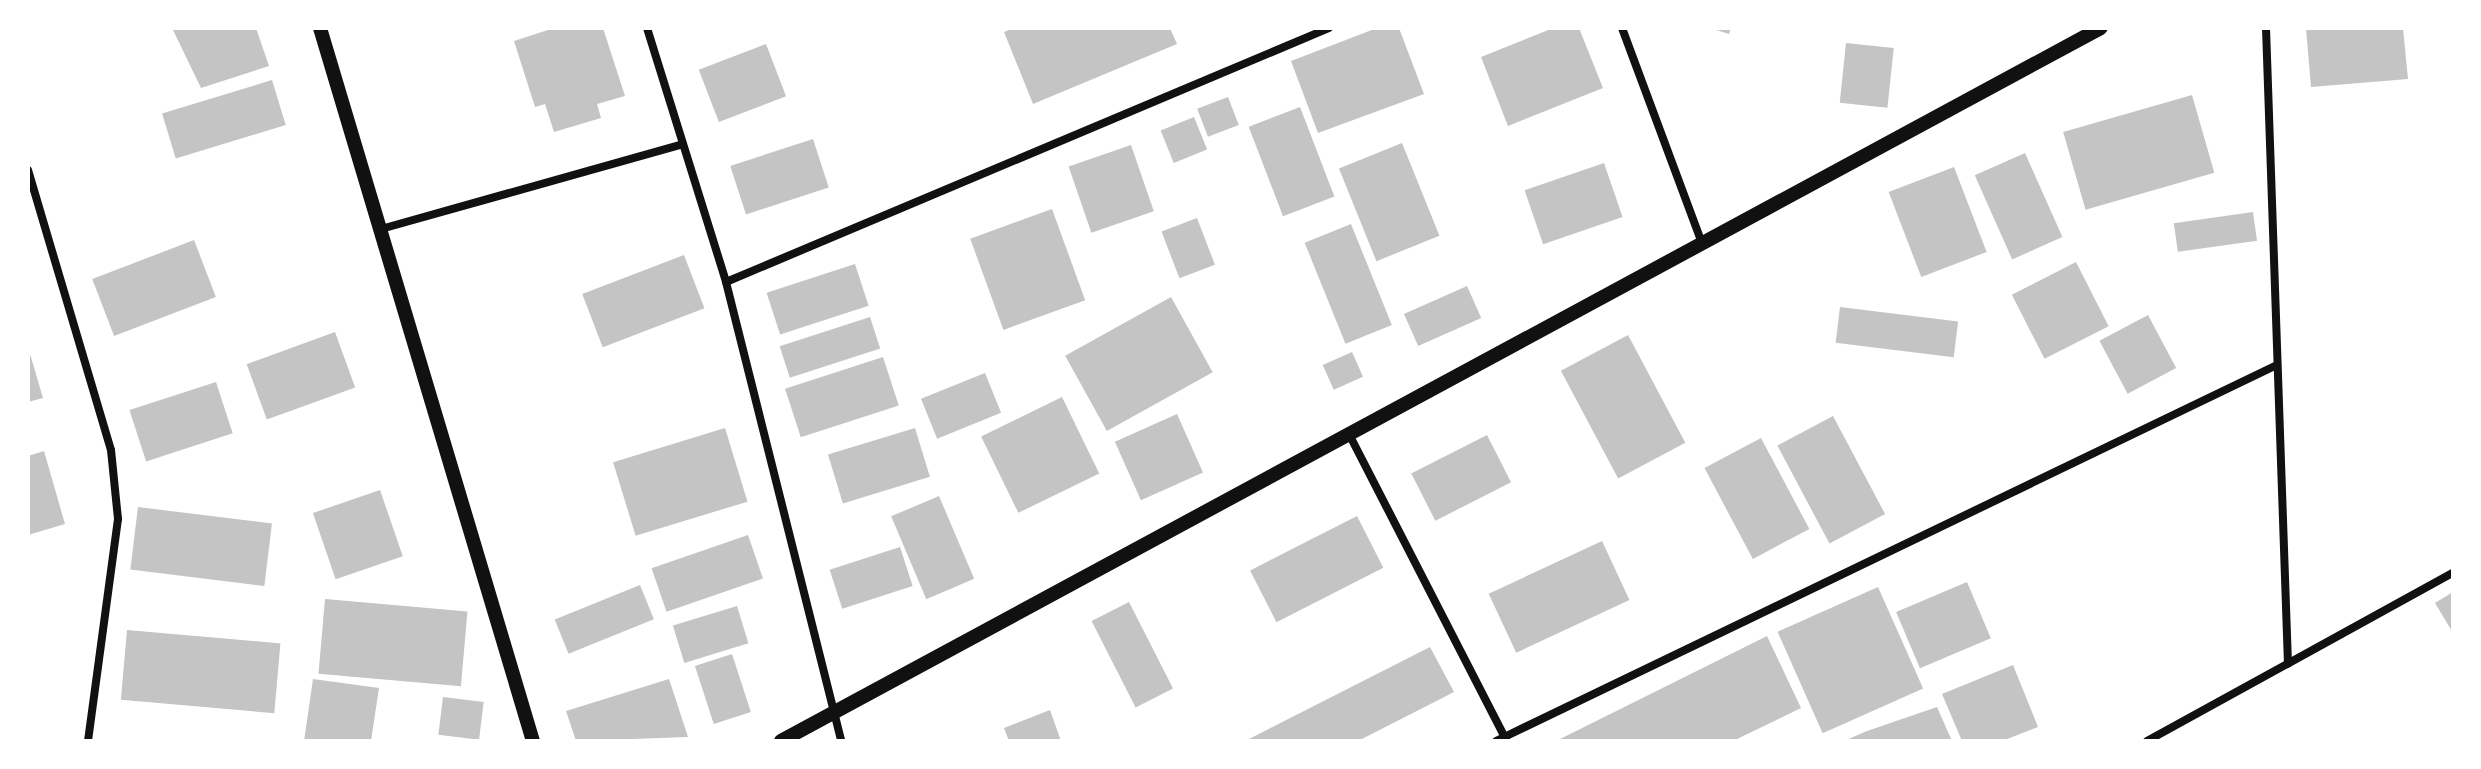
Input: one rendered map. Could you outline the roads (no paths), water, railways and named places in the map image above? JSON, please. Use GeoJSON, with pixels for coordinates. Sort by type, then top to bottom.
{"type":"FeatureCollection","features":[{"type":"Feature","properties":{"kind":"street"},"geometry":{"type":"LineString","coordinates":[[320,28],[533,741]]}},
{"type":"Feature","properties":{"kind":"street"},"geometry":{"type":"LineString","coordinates":[[647,28],[679,145],[726,282],[841,741]]}},
{"type":"Feature","properties":{"kind":"street"},"geometry":{"type":"LineString","coordinates":[[726,282],[1329,28]]}},
{"type":"Feature","properties":{"kind":"street"},"geometry":{"type":"LineString","coordinates":[[1622,28],[1701,240]]}},
{"type":"Feature","properties":{"kind":"street"},"geometry":{"type":"LineString","coordinates":[[781,741],[834,717],[1350,436],[1701,240],[2101,28]]}},
{"type":"Feature","properties":{"kind":"street"},"geometry":{"type":"LineString","coordinates":[[2266,28],[2275,366],[2288,664]]}},
{"type":"Feature","properties":{"kind":"street"},"geometry":{"type":"LineString","coordinates":[[381,229],[679,145]]}},
{"type":"Feature","properties":{"kind":"street"},"geometry":{"type":"LineString","coordinates":[[28,170],[114,477],[118,519],[88,741]]}},
{"type":"Feature","properties":{"kind":"street"},"geometry":{"type":"LineString","coordinates":[[1350,436],[1502,739],[2275,366]]}},
{"type":"Feature","properties":{"kind":"street"},"geometry":{"type":"LineString","coordinates":[[2147,741],[2453,573]]}}]}
